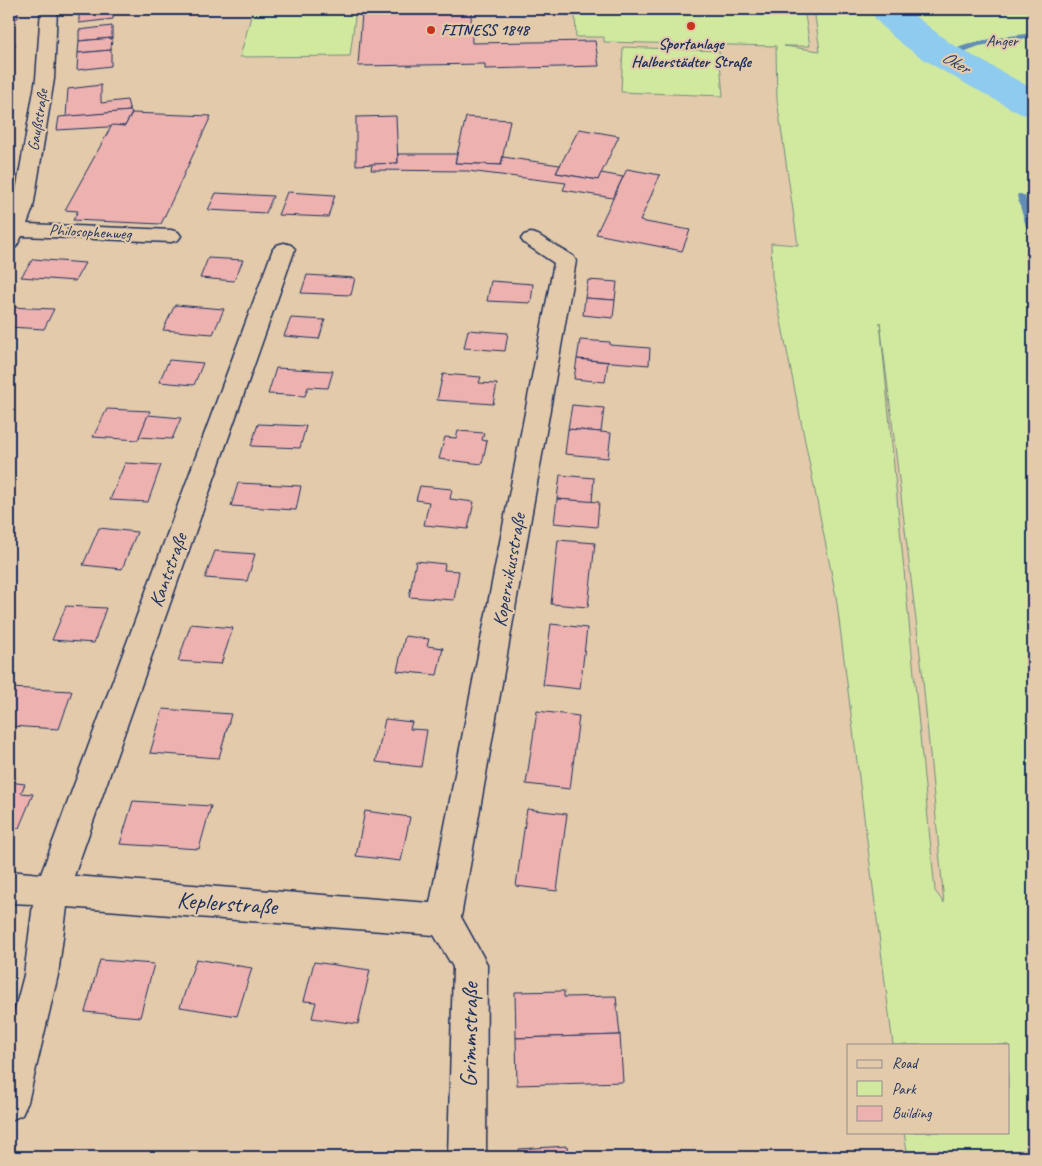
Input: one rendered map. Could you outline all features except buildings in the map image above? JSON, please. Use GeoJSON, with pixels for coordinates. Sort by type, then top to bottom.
{"type":"FeatureCollection","features":[{"type":"Feature","properties":{"kind":"street","name":"Gaußstraße"},"geometry":{"type":"LineString","coordinates":[[11,233],[23,208],[33,151],[44,79],[48,9]]}},
{"type":"Feature","properties":{"kind":"street","name":"Philosophenweg"},"geometry":{"type":"LineString","coordinates":[[11,233],[171,236]]}},
{"type":"Feature","properties":{"kind":"street","name":"Kopernikusstraße"},"geometry":{"type":"LineString","coordinates":[[444,920],[565,261],[531,239]]}},
{"type":"Feature","properties":{"kind":"street","name":"Kantstraße"},"geometry":{"type":"LineString","coordinates":[[9,1102],[41,975],[52,890],[284,249]]}},
{"type":"Feature","properties":{"kind":"street","name":"Keplerstraße"},"geometry":{"type":"LineString","coordinates":[[9,887],[444,920]]}},
{"type":"Feature","properties":{"kind":"street","name":"Grimmstraße"},"geometry":{"type":"LineString","coordinates":[[444,920],[470,964],[467,1157]]}},
{"type":"Feature","properties":{"kind":"green space"},"geometry":{"type":"Polygon","coordinates":[[[253,9],[356,9],[350,56],[240,57],[253,9]]]}},
{"type":"Feature","properties":{"kind":"green space"},"geometry":{"type":"Polygon","coordinates":[[[542,9],[804,9],[810,46],[784,46],[820,51],[814,9],[887,9],[938,52],[1033,105],[1033,1157],[908,1157],[904,1134],[1010,1134],[1010,1044],[893,1044],[836,596],[772,276],[771,243],[798,245],[777,100],[776,46],[604,42],[604,37],[576,37],[575,15],[542,15],[542,9]],[[880,322],[935,891],[944,903],[922,670],[880,322]]]}},
{"type":"Feature","properties":{"kind":"green space","name":"Anger"},"geometry":{"type":"Polygon","coordinates":[[[898,9],[1033,9],[1033,94],[954,52],[919,28],[898,9]]]}},
{"type":"Feature","properties":{"kind":"green space"},"geometry":{"type":"Polygon","coordinates":[[[623,47],[719,51],[723,96],[621,92],[623,47]]]}},
{"type":"Feature","properties":{"kind":"water"},"geometry":{"type":"Polygon","coordinates":[[[887,9],[898,9],[919,28],[954,52],[1033,94],[1033,105],[938,52],[887,9]]]}},
{"type":"Feature","properties":{"kind":"waterway","name":"Oker"},"geometry":{"type":"LineString","coordinates":[[886,9],[902,25],[937,51],[1033,105]]}},
{"type":"Feature","properties":{"kind":"waterway"},"geometry":{"type":"LineString","coordinates":[[945,57],[977,45],[1033,35]]}},
{"type":"Feature","properties":{"kind":"waterway"},"geometry":{"type":"LineString","coordinates":[[1021,196],[1033,236]]}},
{"type":"Feature","properties":{"kind":"place","name":"Sportanlage Halberstädter Straße"},"geometry":{"type":"Point","coordinates":[691,26]}},
{"type":"Feature","properties":{"kind":"place","name":"FITNESS 1848"},"geometry":{"type":"Point","coordinates":[431,30]}}]}
